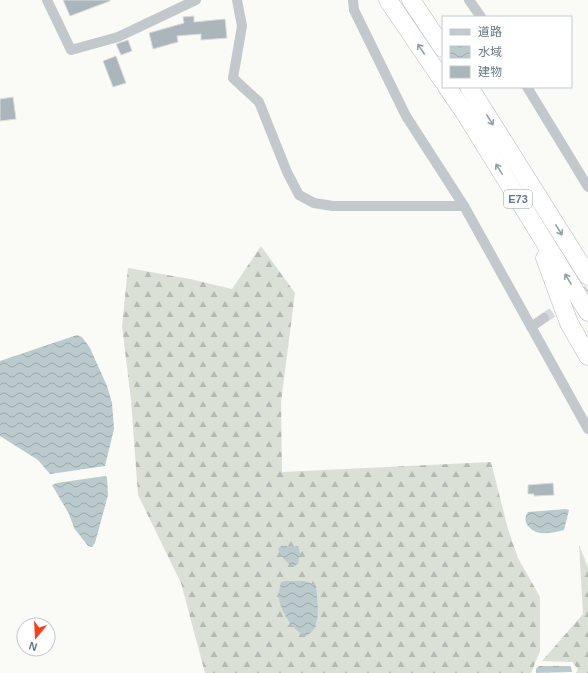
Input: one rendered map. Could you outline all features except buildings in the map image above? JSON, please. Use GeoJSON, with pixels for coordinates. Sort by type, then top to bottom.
{"type":"FeatureCollection","features":[{"type":"Feature","properties":{"kind":"highway"},"geometry":{"type":"LineString","coordinates":[[388,0],[442,80]]}},
{"type":"Feature","properties":{"kind":"highway"},"geometry":{"type":"LineString","coordinates":[[411,0],[442,46]]}},
{"type":"Feature","properties":{"kind":"highway","name":"E73"},"geometry":{"type":"LineString","coordinates":[[448,88],[588,312]]}},
{"type":"Feature","properties":{"kind":"highway","name":"E73"},"geometry":{"type":"LineString","coordinates":[[470,88],[588,276]]}},
{"type":"Feature","properties":{"kind":"highway"},"geometry":{"type":"LineString","coordinates":[[530,218],[570,323],[588,356]]}},
{"type":"Feature","properties":{"kind":"street"},"geometry":{"type":"LineString","coordinates":[[47,0],[72,50],[118,37],[196,0]]}},
{"type":"Feature","properties":{"kind":"street"},"geometry":{"type":"LineString","coordinates":[[237,0],[242,26],[233,78],[259,102],[287,172],[299,195],[314,203],[333,206],[464,206]]}},
{"type":"Feature","properties":{"kind":"street"},"geometry":{"type":"LineString","coordinates":[[353,0],[354,10],[406,116],[464,206],[588,429]]}},
{"type":"Feature","properties":{"kind":"street"},"geometry":{"type":"LineString","coordinates":[[469,0],[480,16]]}},
{"type":"Feature","properties":{"kind":"street"},"geometry":{"type":"LineString","coordinates":[[528,88],[588,187]]}},
{"type":"Feature","properties":{"kind":"street"},"geometry":{"type":"LineString","coordinates":[[531,327],[544,318]]}},
{"type":"Feature","properties":{"kind":"green space"},"geometry":{"type":"Polygon","coordinates":[[[261,246],[295,293],[281,402],[282,472],[491,462],[508,529],[518,558],[540,597],[540,651],[531,673],[205,673],[181,583],[138,495],[131,400],[122,326],[128,268],[190,279],[232,289],[261,246]]]}},
{"type":"Feature","properties":{"kind":"green space"},"geometry":{"type":"Polygon","coordinates":[[[579,545],[588,567],[588,673],[576,673],[578,669],[572,662],[542,661],[583,614],[579,545]]]}},
{"type":"Feature","properties":{"kind":"water"},"geometry":{"type":"Polygon","coordinates":[[[77,335],[82,337],[90,348],[107,386],[112,403],[114,429],[105,466],[50,474],[38,460],[0,436],[0,361],[77,335]]]}},
{"type":"Feature","properties":{"kind":"water"},"geometry":{"type":"Polygon","coordinates":[[[105,476],[107,477],[108,495],[95,543],[92,547],[88,546],[74,528],[69,514],[52,485],[105,476]]]}},
{"type":"Feature","properties":{"kind":"water"},"geometry":{"type":"Polygon","coordinates":[[[569,510],[564,530],[552,533],[540,533],[530,528],[526,523],[526,516],[528,512],[569,510]]]}},
{"type":"Feature","properties":{"kind":"water"},"geometry":{"type":"Polygon","coordinates":[[[281,546],[298,546],[300,553],[298,564],[295,566],[289,564],[285,560],[278,549],[281,546]]]}},
{"type":"Feature","properties":{"kind":"water"},"geometry":{"type":"Polygon","coordinates":[[[304,581],[316,585],[318,606],[317,621],[315,627],[306,636],[301,634],[292,626],[282,609],[279,592],[281,582],[304,581]]]}},
{"type":"Feature","properties":{"kind":"water"},"geometry":{"type":"Polygon","coordinates":[[[539,666],[569,666],[571,667],[572,672],[536,673],[536,669],[539,666]]]}},
{"type":"Feature","properties":{"kind":"tunnel"},"geometry":{"type":"LineString","coordinates":[[544,318],[588,290]]}}]}
